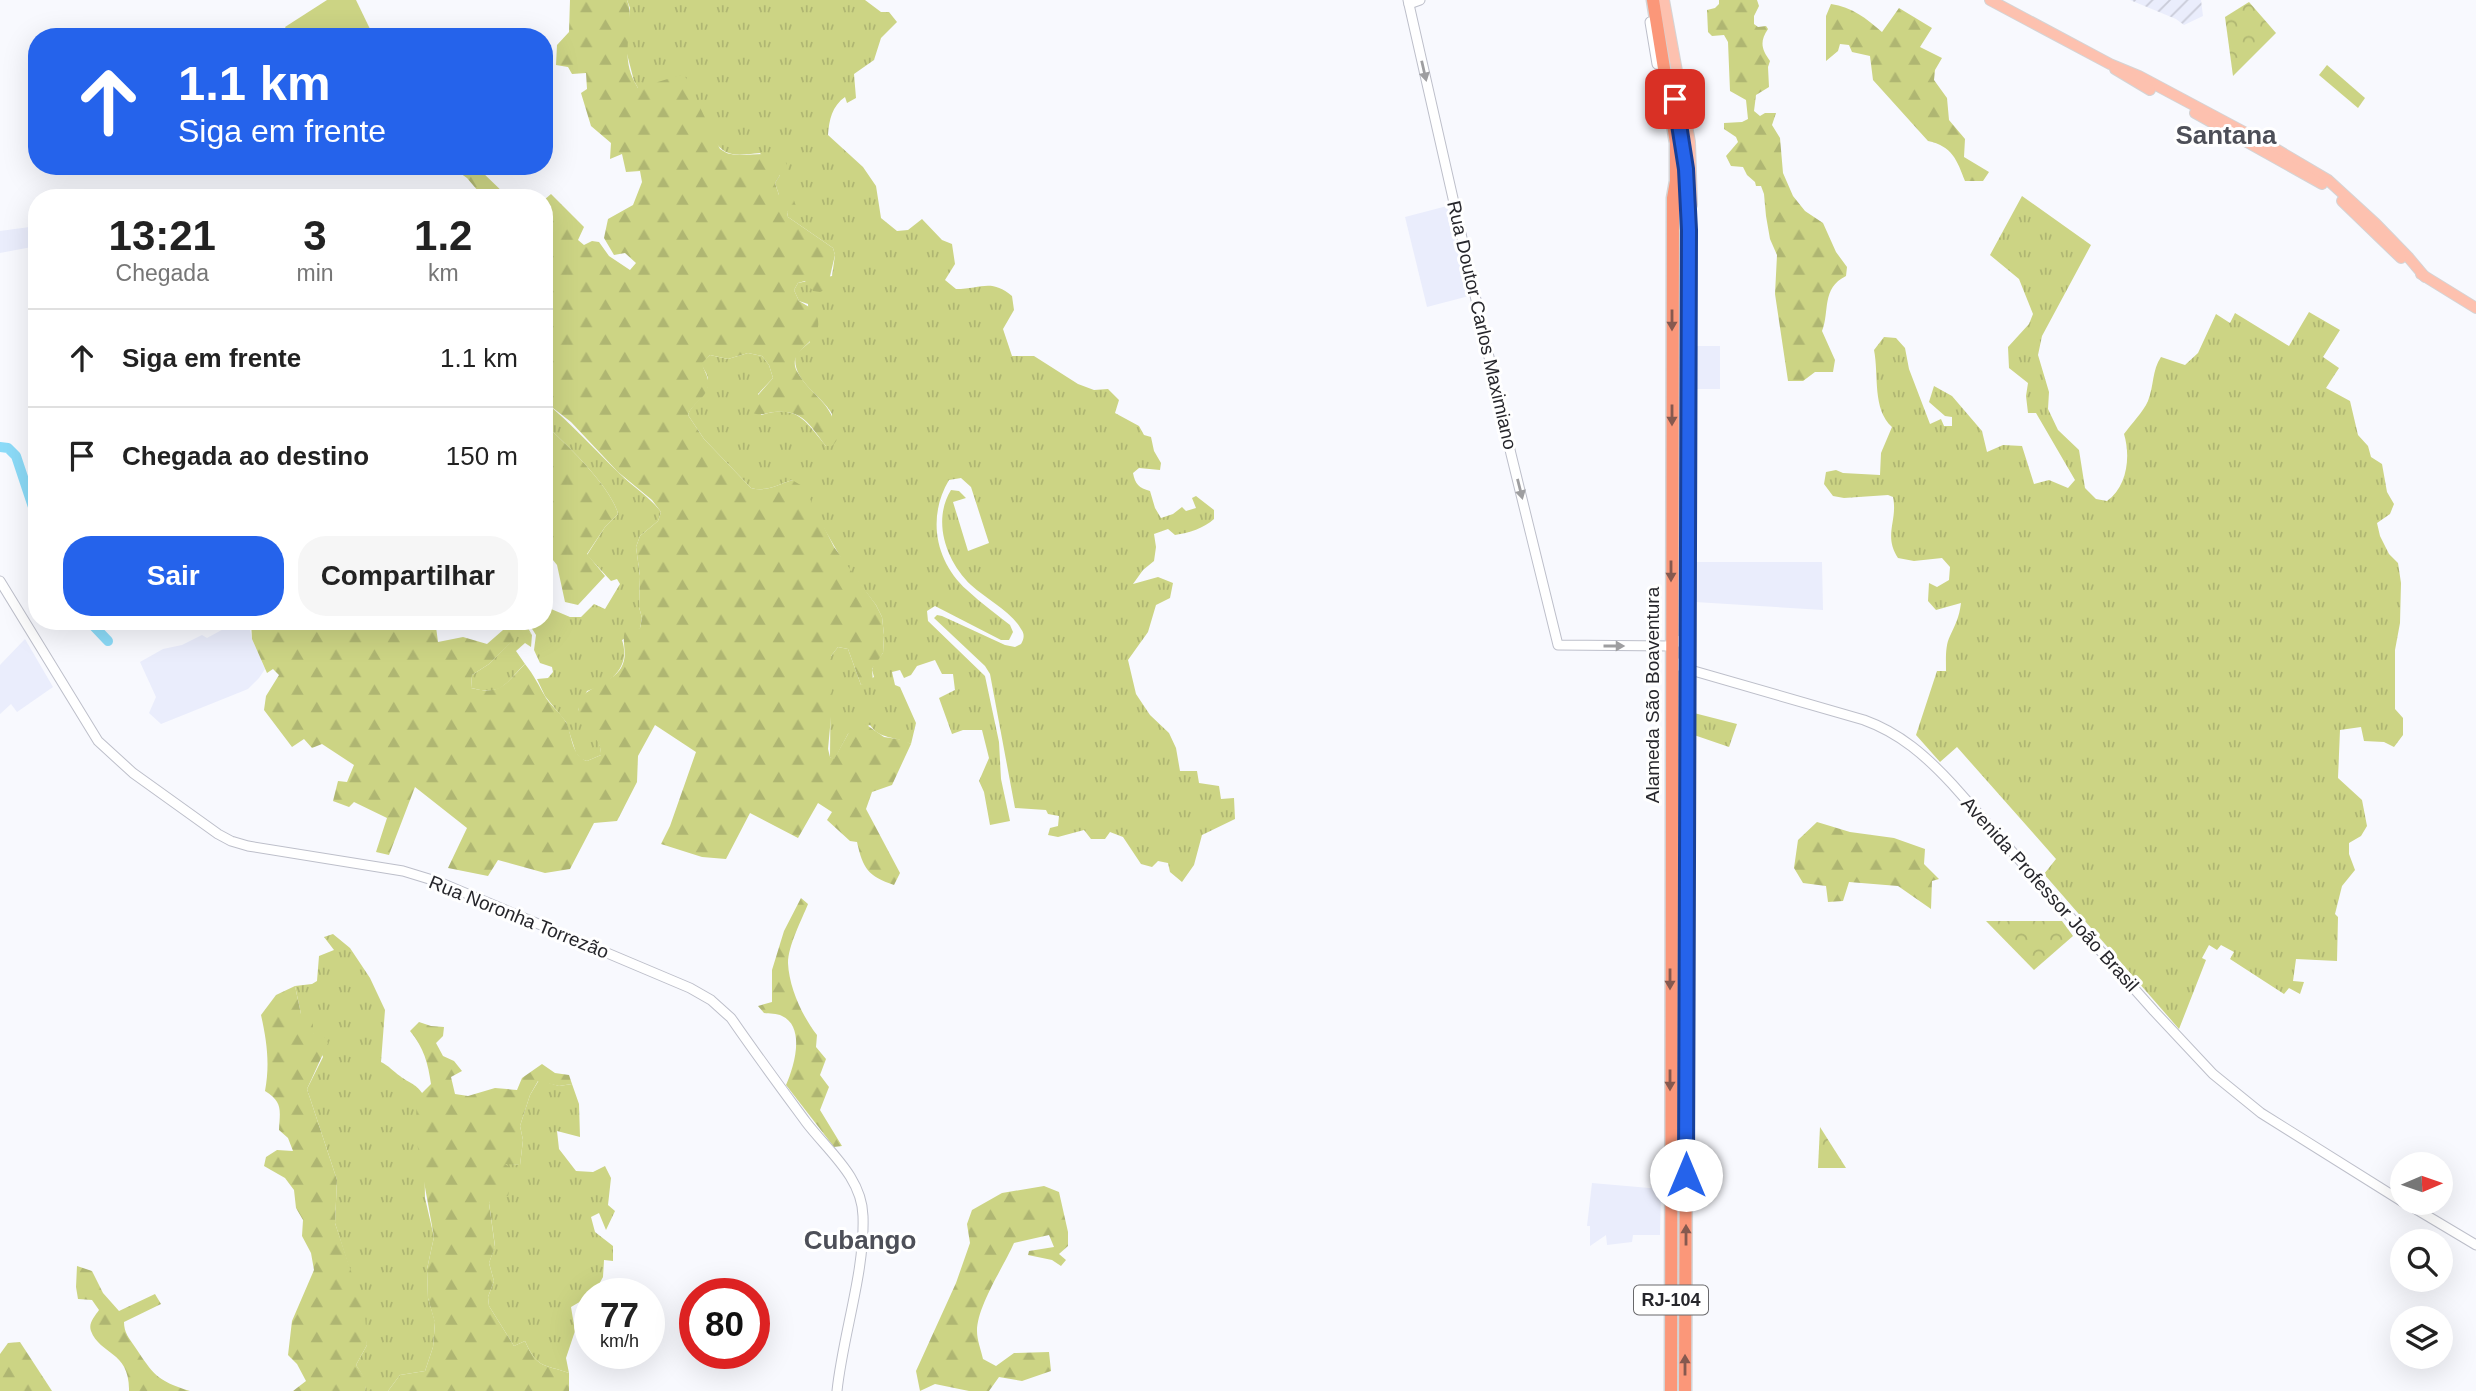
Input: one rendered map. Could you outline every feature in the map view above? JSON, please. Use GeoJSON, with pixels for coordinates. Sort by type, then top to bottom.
{"type":"FeatureCollection","features":[{"type":"Feature","properties":{"kind":"highway","name":"RJ-104"},"geometry":{"type":"LineString","coordinates":[[1653,0],[1664,52],[1677,152],[1673,194]]}},
{"type":"Feature","properties":{"kind":"highway"},"geometry":{"type":"LineString","coordinates":[[1661,0],[1664,52],[1686,169],[1689,230]]}},
{"type":"Feature","properties":{"kind":"highway","name":"Alameda São Boaventura"},"geometry":{"type":"LineString","coordinates":[[1671,1391],[1673,194]]}},
{"type":"Feature","properties":{"kind":"highway","name":"Alameda São Boaventura"},"geometry":{"type":"LineString","coordinates":[[1685,1391],[1689,230]]}},
{"type":"Feature","properties":{"kind":"main road"},"geometry":{"type":"LineString","coordinates":[[1408,2],[1420,0]]}},
{"type":"Feature","properties":{"kind":"main road","name":"Alameda São Boaventura"},"geometry":{"type":"LineString","coordinates":[[1647,0],[1672,153],[1673,194]]}},
{"type":"Feature","properties":{"kind":"main road","name":"Alameda São Boaventura"},"geometry":{"type":"LineString","coordinates":[[1661,0],[1691,150],[1693,185],[1689,230]]}},
{"type":"Feature","properties":{"kind":"main road"},"geometry":{"type":"LineString","coordinates":[[1990,0],[2110,64],[2124,76],[2323,185],[2402,259],[2425,277],[2476,308]]}},
{"type":"Feature","properties":{"kind":"main road","name":"Rua Doutor Carlos Maximiano"},"geometry":{"type":"LineString","coordinates":[[1408,2],[1511,454],[1558,645],[1671,646]]}},
{"type":"Feature","properties":{"kind":"main road","name":"Rua Noronha Torrezão"},"geometry":{"type":"LineString","coordinates":[[0,581],[28,627]]}},
{"type":"Feature","properties":{"kind":"main road","name":"Rua Noronha Torrezão"},"geometry":{"type":"LineString","coordinates":[[30,630],[98,741],[134,773],[225,838],[248,846],[403,871],[439,882],[680,983],[702,994],[731,1018],[808,1125],[848,1174],[862,1201],[859,1264],[837,1391]]}},
{"type":"Feature","properties":{"kind":"main road"},"geometry":{"type":"LineString","coordinates":[[1687,636],[1671,646],[1675,663],[1687,669]]}},
{"type":"Feature","properties":{"kind":"main road","name":"Avenida Professor João Brasil"},"geometry":{"type":"LineString","coordinates":[[1687,669],[1864,720],[1904,739],[1952,784],[2218,1079],[2249,1105],[2390,1194]]}},
{"type":"Feature","properties":{"kind":"main road","name":"Avenida Professor João Brasil"},"geometry":{"type":"LineString","coordinates":[[2425,1215],[2476,1245]]}},
{"type":"Feature","properties":{"kind":"shaded area"},"geometry":{"type":"Polygon","coordinates":[[[2130,0],[2201,0],[2203,16],[2184,25],[2130,0]]]}},
{"type":"Feature","properties":{"kind":"shaded area"},"geometry":{"type":"Polygon","coordinates":[[[1447,206],[1469,296],[1427,307],[1405,217],[1447,206]]]}},
{"type":"Feature","properties":{"kind":"shaded area"},"geometry":{"type":"Polygon","coordinates":[[[28,227],[28,248],[0,253],[0,231],[28,227]]]}},
{"type":"Feature","properties":{"kind":"shaded area"},"geometry":{"type":"Polygon","coordinates":[[[1695,346],[1720,346],[1720,389],[1696,389],[1695,346]]]}},
{"type":"Feature","properties":{"kind":"shaded area"},"geometry":{"type":"Polygon","coordinates":[[[1695,562],[1822,562],[1823,610],[1695,602],[1695,562]]]}},
{"type":"Feature","properties":{"kind":"shaded area"},"geometry":{"type":"Polygon","coordinates":[[[222,630],[250,630],[265,669],[248,689],[161,724],[149,713],[156,697],[140,662],[163,649],[182,645],[202,635],[207,638],[222,630]]]}},
{"type":"Feature","properties":{"kind":"shaded area"},"geometry":{"type":"Polygon","coordinates":[[[25,639],[53,687],[17,712],[11,704],[0,714],[0,665],[25,639]]]}},
{"type":"Feature","properties":{"kind":"shaded area"},"geometry":{"type":"Polygon","coordinates":[[[1592,1183],[1661,1189],[1660,1235],[1633,1235],[1632,1242],[1607,1245],[1606,1235],[1590,1246],[1590,1226],[1587,1226],[1592,1183]]]}},
{"type":"Feature","properties":{"kind":"green space"},"geometry":{"type":"Polygon","coordinates":[[[327,0],[356,0],[370,28],[286,28],[327,0]]]}},
{"type":"Feature","properties":{"kind":"green space"},"geometry":{"type":"Polygon","coordinates":[[[570,0],[627,0],[630,20],[628,64],[638,88],[684,74],[720,149],[728,154],[773,155],[785,161],[788,169],[775,183],[779,195],[791,192],[796,206],[787,212],[788,217],[833,248],[835,255],[827,289],[813,291],[805,281],[798,283],[794,290],[799,301],[816,311],[818,323],[816,334],[798,354],[795,366],[803,381],[830,413],[837,436],[834,444],[826,446],[805,420],[793,413],[752,413],[751,403],[773,378],[769,365],[762,356],[748,353],[728,359],[710,355],[702,363],[707,378],[707,390],[688,415],[704,439],[751,488],[766,489],[792,480],[804,487],[834,547],[882,617],[883,653],[872,669],[873,682],[861,685],[848,649],[838,647],[831,656],[832,706],[828,749],[830,757],[834,759],[848,734],[861,721],[884,737],[904,740],[911,744],[892,785],[872,792],[866,809],[900,873],[894,885],[872,875],[864,865],[857,842],[850,841],[827,820],[832,812],[818,803],[798,838],[750,813],[726,859],[702,857],[661,844],[696,752],[655,725],[638,756],[637,782],[617,821],[594,823],[570,869],[545,873],[498,860],[488,876],[448,868],[467,828],[415,787],[389,855],[376,852],[387,818],[354,802],[349,807],[333,801],[338,781],[347,782],[354,765],[322,744],[312,748],[304,739],[292,747],[264,710],[266,696],[279,675],[273,669],[267,673],[252,639],[252,630],[436,630],[438,642],[463,637],[487,644],[503,630],[524,630],[489,664],[472,675],[471,688],[496,689],[525,664],[546,698],[565,720],[578,755],[587,761],[601,755],[598,742],[579,714],[579,701],[589,691],[617,674],[624,658],[625,631],[640,628],[640,576],[636,547],[640,536],[658,521],[661,512],[652,500],[618,472],[571,422],[553,408],[553,196],[584,227],[578,240],[584,245],[592,241],[599,242],[609,256],[630,270],[636,263],[625,253],[614,255],[604,238],[608,219],[633,205],[642,182],[640,171],[626,172],[622,154],[610,159],[611,143],[591,126],[581,93],[587,89],[586,73],[572,74],[568,67],[556,65],[557,45],[569,32],[570,0]]]}},
{"type":"Feature","properties":{"kind":"green space"},"geometry":{"type":"Polygon","coordinates":[[[627,0],[865,0],[881,12],[889,12],[897,22],[881,38],[874,60],[854,74],[856,98],[847,103],[845,97],[837,105],[830,119],[828,135],[863,167],[876,186],[881,218],[897,231],[908,230],[922,219],[942,240],[952,244],[955,264],[945,280],[956,289],[992,286],[1012,296],[1014,310],[1003,329],[1012,356],[1034,356],[1078,384],[1094,390],[1108,389],[1119,400],[1115,413],[1139,426],[1144,435],[1151,437],[1154,451],[1161,463],[1160,470],[1139,468],[1133,473],[1138,485],[1150,491],[1161,518],[1182,507],[1186,511],[1196,508],[1192,498],[1196,496],[1214,510],[1214,519],[1196,530],[1175,535],[1168,529],[1154,534],[1154,561],[1133,584],[1158,577],[1173,583],[1170,598],[1156,605],[1148,632],[1128,660],[1136,694],[1150,715],[1169,733],[1176,748],[1180,771],[1197,771],[1199,783],[1219,786],[1221,799],[1234,798],[1235,819],[1202,835],[1194,865],[1182,882],[1170,872],[1168,863],[1158,861],[1152,867],[1141,864],[1123,837],[1110,832],[1105,839],[1091,839],[1084,830],[1058,837],[1048,835],[1050,828],[1058,826],[1059,816],[1048,814],[1046,810],[1015,808],[990,674],[985,666],[934,618],[937,615],[942,616],[1005,645],[1015,647],[1021,644],[1023,638],[1017,623],[971,585],[949,553],[942,527],[945,502],[951,490],[959,491],[966,498],[953,502],[968,551],[989,543],[971,487],[961,478],[949,480],[942,494],[937,523],[941,552],[956,578],[972,595],[1010,625],[1013,632],[1009,640],[1001,640],[935,606],[927,611],[928,621],[985,676],[999,742],[1001,779],[1010,821],[990,825],[984,792],[979,781],[989,758],[982,730],[963,730],[952,734],[939,698],[955,690],[953,674],[942,674],[935,660],[917,666],[911,675],[904,678],[900,670],[892,672],[895,685],[900,687],[916,723],[911,744],[883,735],[870,725],[848,734],[834,760],[830,757],[831,656],[838,647],[848,649],[861,685],[874,677],[874,664],[883,653],[882,617],[844,563],[792,480],[766,489],[751,488],[704,439],[688,415],[708,386],[708,378],[701,363],[710,355],[728,359],[748,353],[762,356],[769,365],[773,378],[758,394],[761,415],[774,412],[792,413],[806,422],[826,446],[832,414],[802,379],[795,363],[796,354],[810,342],[808,304],[799,301],[794,290],[798,283],[832,276],[835,255],[833,248],[788,217],[790,208],[779,195],[775,183],[780,175],[760,153],[728,153],[713,139],[638,88],[626,50],[630,8],[627,0]]]}},
{"type":"Feature","properties":{"kind":"green space"},"geometry":{"type":"Polygon","coordinates":[[[1719,0],[1757,0],[1759,6],[1754,16],[1754,24],[1758,27],[1766,26],[1768,29],[1763,38],[1763,46],[1770,61],[1769,87],[1756,95],[1754,111],[1760,116],[1776,113],[1772,125],[1780,138],[1783,173],[1793,196],[1805,211],[1823,223],[1836,252],[1847,267],[1846,276],[1838,281],[1830,294],[1822,331],[1835,360],[1833,372],[1815,372],[1803,381],[1788,381],[1775,294],[1777,255],[1770,239],[1764,194],[1761,186],[1756,186],[1743,167],[1731,166],[1726,156],[1738,142],[1736,137],[1724,129],[1724,123],[1748,119],[1746,100],[1730,91],[1728,42],[1724,35],[1712,36],[1708,32],[1707,10],[1715,8],[1719,0]]]}},
{"type":"Feature","properties":{"kind":"green space"},"geometry":{"type":"Polygon","coordinates":[[[2249,2],[2276,33],[2233,76],[2225,17],[2249,2]]]}},
{"type":"Feature","properties":{"kind":"green space"},"geometry":{"type":"Polygon","coordinates":[[[1831,4],[1858,14],[1882,32],[1899,8],[1932,28],[1920,47],[1942,58],[1935,70],[1934,80],[1947,98],[1949,120],[1965,139],[1964,157],[1989,172],[1983,181],[1965,181],[1948,150],[1928,141],[1873,80],[1870,56],[1852,52],[1849,45],[1840,44],[1838,51],[1826,61],[1826,16],[1831,4]]]}},
{"type":"Feature","properties":{"kind":"green space"},"geometry":{"type":"Polygon","coordinates":[[[2327,65],[2365,98],[2358,108],[2319,75],[2327,65]]]}},
{"type":"Feature","properties":{"kind":"green space"},"geometry":{"type":"Polygon","coordinates":[[[463,175],[485,175],[500,189],[476,189],[463,175]]]}},
{"type":"Feature","properties":{"kind":"green space"},"geometry":{"type":"Polygon","coordinates":[[[2022,196],[2091,245],[2042,336],[2038,355],[2049,392],[2048,409],[2058,430],[2079,450],[2085,488],[2096,499],[2107,501],[2123,480],[2127,462],[2124,434],[2148,401],[2161,357],[2185,365],[2198,353],[2216,314],[2230,323],[2235,313],[2289,346],[2309,312],[2340,330],[2323,357],[2339,368],[2326,388],[2350,401],[2358,435],[2368,446],[2371,457],[2382,464],[2387,492],[2394,504],[2390,514],[2377,523],[2389,554],[2398,563],[2401,583],[2400,623],[2395,650],[2395,709],[2403,718],[2403,735],[2394,747],[2384,742],[2364,741],[2361,727],[2340,730],[2338,778],[2362,800],[2367,826],[2361,836],[2349,843],[2349,854],[2355,870],[2342,886],[2335,914],[2338,917],[2337,961],[2296,959],[2293,981],[2304,982],[2300,994],[2289,988],[2284,994],[2230,959],[2234,952],[2221,945],[2217,950],[2209,945],[2202,958],[2206,960],[2179,1029],[2044,874],[2056,859],[1957,747],[1940,762],[1916,735],[1937,671],[1946,671],[1947,644],[1960,608],[1961,603],[1936,610],[1928,601],[1929,583],[1937,587],[1949,580],[1950,567],[1942,558],[1914,561],[1898,558],[1891,535],[1893,497],[1833,496],[1824,484],[1826,472],[1836,470],[1843,473],[1880,475],[1881,453],[1892,427],[1881,411],[1877,391],[1874,350],[1884,337],[1896,338],[1905,348],[1909,369],[1930,424],[1941,419],[1944,426],[1952,426],[1952,417],[1945,416],[1929,402],[1934,386],[1952,396],[1982,431],[1987,452],[2003,445],[2022,446],[2034,484],[2049,480],[2068,488],[2075,480],[2036,413],[2028,413],[2028,383],[2009,368],[2008,347],[2029,324],[2033,314],[2019,279],[1990,255],[2022,196]]]}},
{"type":"Feature","properties":{"kind":"green space"},"geometry":{"type":"Polygon","coordinates":[[[553,409],[661,512],[658,521],[640,536],[636,547],[640,576],[640,628],[622,640],[624,658],[617,673],[587,691],[578,709],[601,749],[601,755],[587,761],[576,753],[566,722],[545,696],[537,679],[548,678],[553,672],[552,667],[540,663],[534,650],[536,635],[533,630],[553,630],[553,610],[570,617],[581,617],[594,604],[605,609],[620,584],[617,579],[611,581],[587,555],[605,527],[618,514],[607,492],[553,433],[553,409]]]}},
{"type":"Feature","properties":{"kind":"green space"},"geometry":{"type":"Polygon","coordinates":[[[553,433],[607,491],[618,514],[605,527],[587,554],[605,576],[578,605],[565,602],[557,565],[553,560],[553,433]]]}},
{"type":"Feature","properties":{"kind":"green space"},"geometry":{"type":"Polygon","coordinates":[[[523,630],[532,635],[531,647],[525,643],[516,651],[525,664],[507,682],[497,689],[471,688],[472,675],[489,664],[523,630]]]}},
{"type":"Feature","properties":{"kind":"green space"},"geometry":{"type":"Polygon","coordinates":[[[1694,713],[1737,724],[1729,747],[1694,735],[1694,713]]]}},
{"type":"Feature","properties":{"kind":"green space"},"geometry":{"type":"Polygon","coordinates":[[[1817,822],[1850,832],[1894,838],[1925,849],[1924,864],[1939,879],[1932,881],[1931,909],[1898,886],[1849,882],[1843,901],[1828,902],[1826,886],[1803,883],[1794,868],[1798,840],[1817,822]]]}},
{"type":"Feature","properties":{"kind":"green space"},"geometry":{"type":"Polygon","coordinates":[[[801,898],[808,904],[790,949],[789,972],[797,1001],[817,1035],[816,1047],[826,1059],[820,1075],[829,1087],[820,1110],[842,1146],[834,1147],[786,1085],[795,1058],[794,1029],[789,1021],[780,1015],[764,1013],[758,1006],[772,1002],[772,970],[784,931],[801,898]]]}},
{"type":"Feature","properties":{"kind":"green space"},"geometry":{"type":"Polygon","coordinates":[[[1986,921],[2062,921],[2073,936],[2034,970],[1986,921]]]}},
{"type":"Feature","properties":{"kind":"green space"},"geometry":{"type":"Polygon","coordinates":[[[333,934],[350,948],[370,978],[385,1010],[381,1062],[423,1094],[425,1198],[434,1237],[427,1269],[428,1298],[435,1322],[433,1347],[425,1371],[400,1375],[388,1391],[365,1391],[366,1381],[356,1365],[367,1345],[348,1264],[335,1223],[337,1180],[307,1089],[323,1057],[301,1014],[295,986],[317,981],[319,956],[334,950],[324,937],[333,934]]]}},
{"type":"Feature","properties":{"kind":"green space"},"geometry":{"type":"Polygon","coordinates":[[[295,986],[301,1014],[308,1013],[313,1019],[313,1033],[323,1035],[328,1043],[307,1089],[337,1180],[335,1223],[365,1313],[367,1345],[356,1365],[367,1381],[365,1391],[293,1391],[306,1381],[297,1364],[288,1355],[292,1321],[314,1270],[311,1253],[302,1236],[303,1220],[296,1208],[294,1190],[285,1178],[264,1166],[266,1157],[277,1150],[293,1151],[288,1138],[279,1130],[278,1103],[265,1091],[267,1053],[261,1015],[276,995],[295,986]]]}},
{"type":"Feature","properties":{"kind":"green space"},"geometry":{"type":"Polygon","coordinates":[[[419,1022],[444,1027],[443,1036],[436,1043],[443,1056],[454,1061],[462,1071],[451,1077],[455,1094],[468,1096],[495,1088],[517,1090],[522,1078],[542,1064],[555,1073],[569,1075],[572,1084],[559,1086],[538,1081],[530,1095],[520,1126],[523,1140],[520,1165],[505,1164],[515,1171],[508,1196],[493,1197],[489,1203],[495,1247],[489,1263],[494,1281],[488,1297],[489,1306],[514,1346],[525,1341],[533,1357],[542,1364],[569,1373],[569,1391],[388,1391],[400,1375],[425,1371],[433,1347],[435,1323],[428,1298],[427,1269],[434,1237],[417,1143],[416,1099],[431,1084],[425,1056],[410,1031],[419,1022]]]}},
{"type":"Feature","properties":{"kind":"green space"},"geometry":{"type":"Polygon","coordinates":[[[539,1080],[559,1086],[572,1084],[579,1104],[580,1137],[557,1131],[559,1149],[576,1171],[593,1172],[605,1166],[611,1178],[608,1205],[615,1211],[606,1230],[599,1213],[591,1217],[595,1232],[613,1246],[613,1261],[604,1260],[602,1278],[574,1278],[574,1305],[571,1307],[574,1334],[566,1358],[569,1373],[542,1364],[533,1357],[525,1341],[514,1346],[489,1306],[488,1297],[494,1281],[489,1263],[495,1246],[489,1203],[504,1163],[520,1165],[523,1140],[520,1126],[530,1095],[539,1080]]]}},
{"type":"Feature","properties":{"kind":"green space"},"geometry":{"type":"Polygon","coordinates":[[[1820,1127],[1846,1168],[1818,1168],[1820,1127]]]}},
{"type":"Feature","properties":{"kind":"green space"},"geometry":{"type":"Polygon","coordinates":[[[1044,1186],[1059,1192],[1068,1232],[1068,1246],[1059,1254],[1066,1260],[1061,1266],[1052,1260],[1028,1255],[1029,1251],[1054,1247],[1049,1235],[1014,1243],[986,1298],[977,1331],[983,1359],[996,1366],[1014,1353],[1049,1352],[1051,1371],[1022,1381],[999,1377],[989,1391],[969,1391],[935,1384],[920,1391],[916,1371],[956,1283],[970,1243],[967,1224],[972,1210],[1002,1193],[1044,1186]]]}},
{"type":"Feature","properties":{"kind":"green space"},"geometry":{"type":"Polygon","coordinates":[[[77,1266],[92,1271],[103,1293],[119,1311],[155,1294],[161,1304],[124,1322],[126,1332],[157,1375],[170,1384],[190,1391],[129,1391],[125,1368],[95,1339],[91,1331],[91,1322],[99,1310],[92,1300],[78,1299],[77,1266]]]}},
{"type":"Feature","properties":{"kind":"green space"},"geometry":{"type":"Polygon","coordinates":[[[20,1342],[52,1391],[0,1391],[0,1354],[8,1343],[20,1342]]]}},
{"type":"Feature","properties":{"kind":"waterway"},"geometry":{"type":"LineString","coordinates":[[1680,346],[1681,328]]}},
{"type":"Feature","properties":{"kind":"waterway"},"geometry":{"type":"LineString","coordinates":[[0,447],[8,448],[16,456],[28,492]]}},
{"type":"Feature","properties":{"kind":"waterway"},"geometry":{"type":"LineString","coordinates":[[1680,557],[1680,562]]}},
{"type":"Feature","properties":{"kind":"waterway"},"geometry":{"type":"LineString","coordinates":[[1679,617],[1680,580]]}},
{"type":"Feature","properties":{"kind":"waterway"},"geometry":{"type":"LineString","coordinates":[[98,630],[108,641]]}},
{"type":"Feature","properties":{"kind":"waterway"},"geometry":{"type":"LineString","coordinates":[[1678,1239],[1679,962]]}},
{"type":"Feature","properties":{"kind":"district","name":"Santana"},"geometry":{"type":"Point","coordinates":[2226,135]}},
{"type":"Feature","properties":{"kind":"district","name":"Cubango"},"geometry":{"type":"Point","coordinates":[860,1240]}},
{"type":"Feature","properties":{"kind":"route"},"geometry":{"type":"LineString","coordinates":[[1675,99],[1686,169],[1689,230],[1686,1175]]}}]}
